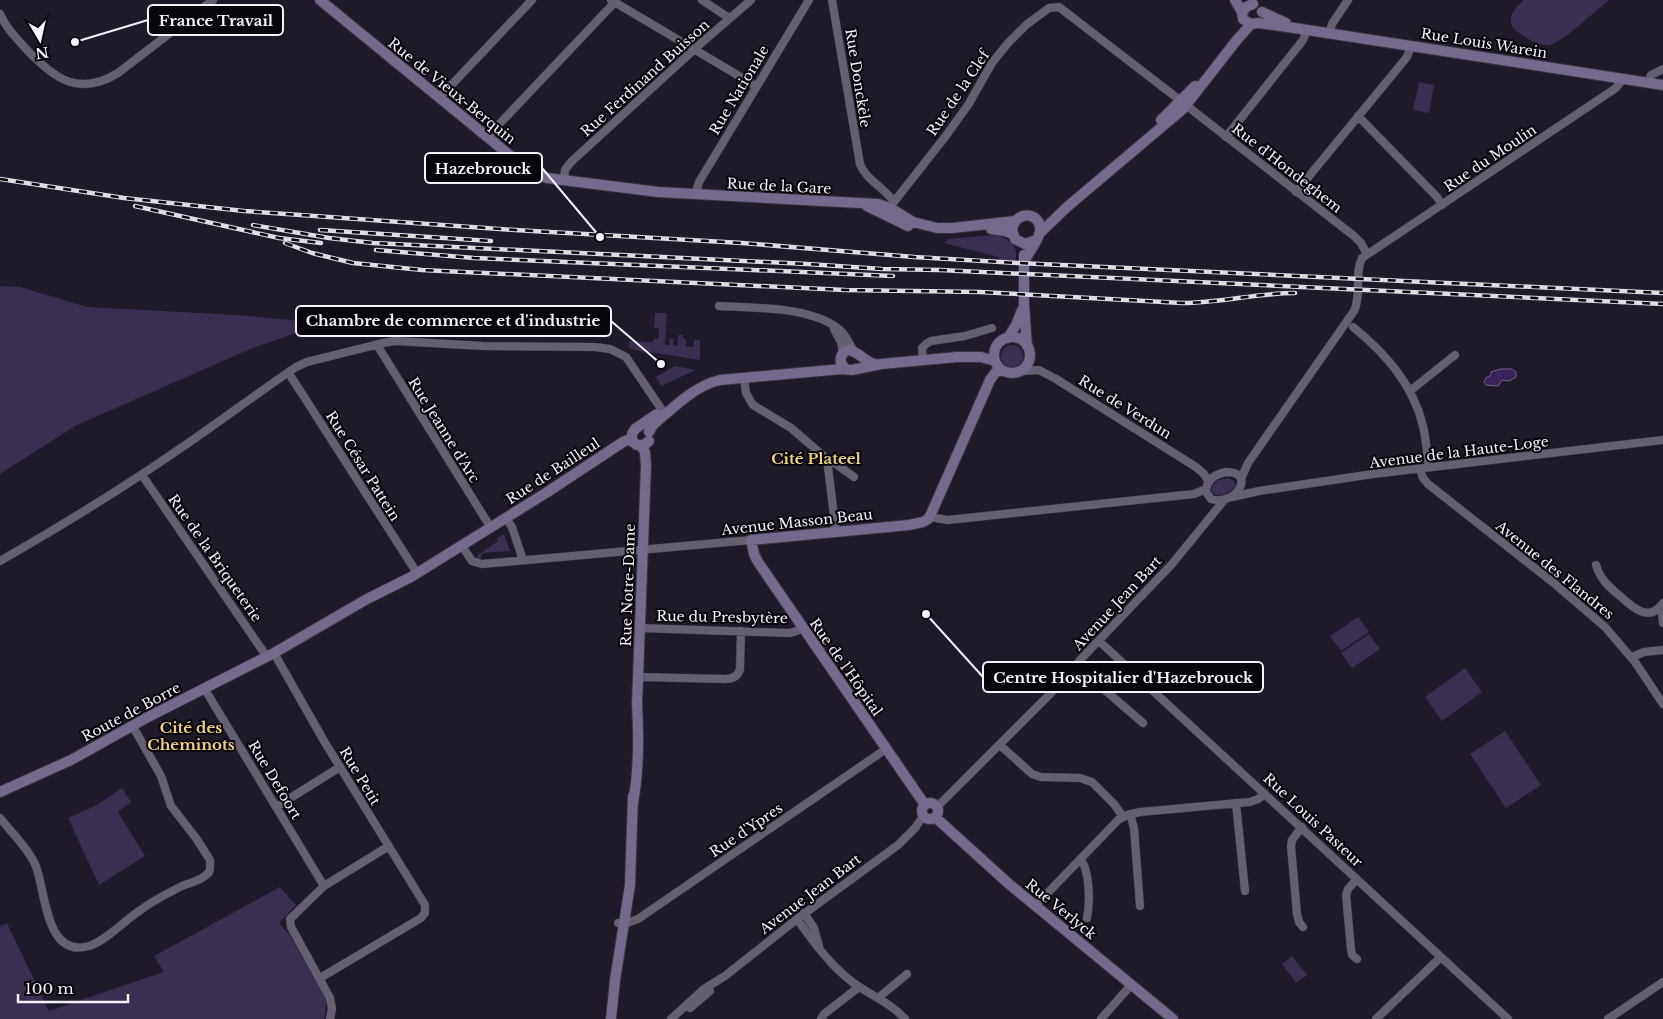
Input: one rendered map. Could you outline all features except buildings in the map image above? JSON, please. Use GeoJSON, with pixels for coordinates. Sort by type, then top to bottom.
{"type":"FeatureCollection","features":[{"type":"Feature","properties":{"kind":"main road","name":"Rue de Vieux-Berquin"},"geometry":{"type":"LineString","coordinates":[[320,0],[531,172],[547,178],[695,195]]}},
{"type":"Feature","properties":{"kind":"main road"},"geometry":{"type":"LineString","coordinates":[[1235,0],[1248,19]]}},
{"type":"Feature","properties":{"kind":"main road"},"geometry":{"type":"LineString","coordinates":[[1248,19],[1246,6],[1249,2]]}},
{"type":"Feature","properties":{"kind":"main road","name":"Rue Louis Warein"},"geometry":{"type":"LineString","coordinates":[[1249,2],[1259,7],[1262,12],[1276,19],[1304,29]]}},
{"type":"Feature","properties":{"kind":"main road"},"geometry":{"type":"LineString","coordinates":[[890,208],[910,227],[930,232],[949,233],[991,229],[1005,231],[1028,244],[1117,164],[1142,137],[1184,103],[1248,19],[1262,17],[1262,12]]}},
{"type":"Feature","properties":{"kind":"main road","name":"Rue Louis Warein"},"geometry":{"type":"LineString","coordinates":[[1248,19],[1329,34],[1663,85]]}},
{"type":"Feature","properties":{"kind":"main road","name":"Rue de la Gare"},"geometry":{"type":"LineString","coordinates":[[695,195],[878,204],[890,208]]}},
{"type":"Feature","properties":{"kind":"main road"},"geometry":{"type":"LineString","coordinates":[[850,360],[828,368],[750,372],[714,377],[699,384],[662,410],[633,432],[632,438],[635,444],[646,439],[653,425],[704,386],[718,380],[744,378],[850,360],[882,364],[957,357],[981,357],[1010,374],[1021,371],[1029,361],[1030,354],[1027,346],[1024,304],[1025,260],[1012,226],[1019,217],[1025,216],[1036,219],[1049,216],[1067,207]]}},
{"type":"Feature","properties":{"kind":"main road"},"geometry":{"type":"LineString","coordinates":[[890,208],[913,222],[937,228],[1015,221]]}},
{"type":"Feature","properties":{"kind":"main road"},"geometry":{"type":"LineString","coordinates":[[1025,260],[1038,237],[1040,226],[1036,219]]}},
{"type":"Feature","properties":{"kind":"main road"},"geometry":{"type":"LineString","coordinates":[[957,357],[982,351],[1008,338],[1016,325],[1024,304]]}},
{"type":"Feature","properties":{"kind":"main road"},"geometry":{"type":"LineString","coordinates":[[1008,338],[1020,339],[1027,346]]}},
{"type":"Feature","properties":{"kind":"main road"},"geometry":{"type":"LineString","coordinates":[[998,344],[994,354],[998,366]]}},
{"type":"Feature","properties":{"kind":"main road"},"geometry":{"type":"LineString","coordinates":[[929,518],[988,382],[998,366]]}},
{"type":"Feature","properties":{"kind":"main road"},"geometry":{"type":"LineString","coordinates":[[638,428],[644,427],[646,439]]}},
{"type":"Feature","properties":{"kind":"main road","name":"Rue de Bailleul"},"geometry":{"type":"LineString","coordinates":[[417,574],[632,438]]}},
{"type":"Feature","properties":{"kind":"main road","name":"Rue Notre-Dame"},"geometry":{"type":"LineString","coordinates":[[610,1019],[621,923],[630,884],[638,750],[637,704],[646,439]]}},
{"type":"Feature","properties":{"kind":"main road","name":"Avenue Masson Beau"},"geometry":{"type":"LineString","coordinates":[[751,540],[917,524],[929,518]]}},
{"type":"Feature","properties":{"kind":"main road","name":"Rue de l'Hôpital"},"geometry":{"type":"LineString","coordinates":[[751,540],[756,560],[930,812]]}},
{"type":"Feature","properties":{"kind":"main road"},"geometry":{"type":"LineString","coordinates":[[270,655],[367,599],[417,574]]}},
{"type":"Feature","properties":{"kind":"main road","name":"Route de Borre"},"geometry":{"type":"LineString","coordinates":[[0,792],[65,763],[132,725],[270,655]]}},
{"type":"Feature","properties":{"kind":"main road","name":"Rue Verlyck"},"geometry":{"type":"LineString","coordinates":[[930,812],[1003,879],[1173,1019]]}},
{"type":"Feature","properties":{"kind":"street"},"geometry":{"type":"LineString","coordinates":[[0,14],[10,31],[46,70],[65,81],[86,84],[102,81],[118,73],[213,0]]}},
{"type":"Feature","properties":{"kind":"street"},"geometry":{"type":"LineString","coordinates":[[439,98],[532,0]]}},
{"type":"Feature","properties":{"kind":"street"},"geometry":{"type":"LineString","coordinates":[[702,0],[729,18]]}},
{"type":"Feature","properties":{"kind":"street","name":"Rue Ferdinand Buisson"},"geometry":{"type":"LineString","coordinates":[[564,180],[565,170],[571,162],[751,0]]}},
{"type":"Feature","properties":{"kind":"street","name":"Rue Nationale"},"geometry":{"type":"LineString","coordinates":[[695,195],[699,182],[809,0]]}},
{"type":"Feature","properties":{"kind":"street","name":"Rue Donckèle"},"geometry":{"type":"LineString","coordinates":[[832,0],[859,160],[863,171],[889,195],[890,208]]}},
{"type":"Feature","properties":{"kind":"street"},"geometry":{"type":"LineString","coordinates":[[1329,34],[1332,24],[1348,0]]}},
{"type":"Feature","properties":{"kind":"street"},"geometry":{"type":"LineString","coordinates":[[487,137],[613,1],[756,86]]}},
{"type":"Feature","properties":{"kind":"street","name":"Rue d'Hondeghem"},"geometry":{"type":"LineString","coordinates":[[1061,3],[1226,138],[1354,236],[1361,243],[1367,254]]}},
{"type":"Feature","properties":{"kind":"street","name":"Rue de la Clef"},"geometry":{"type":"LineString","coordinates":[[890,208],[946,137],[968,105],[992,63],[1008,43],[1031,21],[1051,7],[1061,3]]}},
{"type":"Feature","properties":{"kind":"street"},"geometry":{"type":"LineString","coordinates":[[1226,138],[1303,40],[1304,29]]}},
{"type":"Feature","properties":{"kind":"street"},"geometry":{"type":"LineString","coordinates":[[1296,192],[1407,57],[1411,46]]}},
{"type":"Feature","properties":{"kind":"street"},"geometry":{"type":"LineString","coordinates":[[1648,83],[1652,75],[1663,69]]}},
{"type":"Feature","properties":{"kind":"street","name":"Rue du Moulin"},"geometry":{"type":"LineString","coordinates":[[1367,254],[1592,104],[1618,86],[1623,79]]}},
{"type":"Feature","properties":{"kind":"street"},"geometry":{"type":"LineString","coordinates":[[1358,116],[1442,205]]}},
{"type":"Feature","properties":{"kind":"street"},"geometry":{"type":"LineString","coordinates":[[1248,463],[1229,472],[1216,475],[1207,485],[1206,494],[1216,501],[1228,498],[1239,491],[1248,463],[1354,311],[1358,300],[1360,262],[1367,254]]}},
{"type":"Feature","properties":{"kind":"street"},"geometry":{"type":"LineString","coordinates":[[719,306],[785,310],[814,317],[831,325],[840,338],[850,360]]}},
{"type":"Feature","properties":{"kind":"street"},"geometry":{"type":"LineString","coordinates":[[1353,327],[1378,349],[1398,372],[1410,390],[1423,424],[1429,468]]}},
{"type":"Feature","properties":{"kind":"street"},"geometry":{"type":"LineString","coordinates":[[923,360],[922,348],[931,341],[966,336],[992,328]]}},
{"type":"Feature","properties":{"kind":"street"},"geometry":{"type":"LineString","coordinates":[[0,561],[74,519],[142,475],[288,372],[308,362],[377,345],[395,341],[478,346],[595,347],[610,349],[628,360],[662,410]]}},
{"type":"Feature","properties":{"kind":"street","name":"Rue Jeanne d'Arc"},"geometry":{"type":"LineString","coordinates":[[377,345],[490,528]]}},
{"type":"Feature","properties":{"kind":"street"},"geometry":{"type":"LineString","coordinates":[[1410,390],[1455,355]]}},
{"type":"Feature","properties":{"kind":"street","name":"Rue de Verdun"},"geometry":{"type":"LineString","coordinates":[[1021,371],[1039,370],[1052,376],[1196,467],[1202,472],[1207,485]]}},
{"type":"Feature","properties":{"kind":"street","name":"Rue César Pattein"},"geometry":{"type":"LineString","coordinates":[[288,372],[417,574]]}},
{"type":"Feature","properties":{"kind":"street"},"geometry":{"type":"LineString","coordinates":[[744,378],[746,393],[753,405],[786,425],[827,459],[854,477]]}},
{"type":"Feature","properties":{"kind":"street","name":"Avenue de la Haute-Loge"},"geometry":{"type":"LineString","coordinates":[[1228,498],[1259,491],[1420,469],[1663,440]]}},
{"type":"Feature","properties":{"kind":"street"},"geometry":{"type":"LineString","coordinates":[[827,459],[836,532]]}},
{"type":"Feature","properties":{"kind":"street","name":"Avenue des Flandres"},"geometry":{"type":"LineString","coordinates":[[1420,469],[1424,480],[1615,636],[1663,704]]}},
{"type":"Feature","properties":{"kind":"street"},"geometry":{"type":"LineString","coordinates":[[1229,472],[1236,474],[1247,488],[1259,491]]}},
{"type":"Feature","properties":{"kind":"street","name":"Rue de la Briqueterie"},"geometry":{"type":"LineString","coordinates":[[142,475],[270,655]]}},
{"type":"Feature","properties":{"kind":"street","name":"Avenue Masson Beau"},"geometry":{"type":"LineString","coordinates":[[929,518],[952,520],[1194,494],[1207,485]]}},
{"type":"Feature","properties":{"kind":"street"},"geometry":{"type":"LineString","coordinates":[[1208,520],[1211,510],[1210,498]]}},
{"type":"Feature","properties":{"kind":"street","name":"Avenue Jean Bart"},"geometry":{"type":"LineString","coordinates":[[672,1019],[704,989],[725,976],[804,913],[910,834],[1071,673],[1076,665],[1172,564],[1228,498]]}},
{"type":"Feature","properties":{"kind":"street"},"geometry":{"type":"LineString","coordinates":[[936,503],[943,515],[952,520]]}},
{"type":"Feature","properties":{"kind":"street"},"geometry":{"type":"LineString","coordinates":[[506,518],[513,530],[523,560]]}},
{"type":"Feature","properties":{"kind":"street","name":"Avenue Masson Beau"},"geometry":{"type":"LineString","coordinates":[[462,546],[470,560],[478,564],[751,540]]}},
{"type":"Feature","properties":{"kind":"street"},"geometry":{"type":"LineString","coordinates":[[1596,565],[1604,582],[1635,609],[1649,612],[1661,605],[1663,623]]}},
{"type":"Feature","properties":{"kind":"street","name":"Rue du Presbytère"},"geometry":{"type":"LineString","coordinates":[[640,628],[789,633],[802,627]]}},
{"type":"Feature","properties":{"kind":"street"},"geometry":{"type":"LineString","coordinates":[[638,677],[733,678],[740,672],[741,631]]}},
{"type":"Feature","properties":{"kind":"street","name":"Rue Louis Pasteur"},"geometry":{"type":"LineString","coordinates":[[1099,641],[1508,1019]]}},
{"type":"Feature","properties":{"kind":"street"},"geometry":{"type":"LineString","coordinates":[[1632,658],[1644,652],[1663,650]]}},
{"type":"Feature","properties":{"kind":"street","name":"Rue Petit"},"geometry":{"type":"LineString","coordinates":[[270,655],[424,902],[425,911],[418,920],[320,978]]}},
{"type":"Feature","properties":{"kind":"street"},"geometry":{"type":"LineString","coordinates":[[1076,665],[1143,723]]}},
{"type":"Feature","properties":{"kind":"street","name":"Rue Defoort"},"geometry":{"type":"LineString","coordinates":[[204,688],[324,886]]}},
{"type":"Feature","properties":{"kind":"street"},"geometry":{"type":"LineString","coordinates":[[0,818],[33,860],[38,872],[49,920],[61,940],[71,946],[80,948],[93,945],[149,904],[206,876],[210,869],[210,860],[192,832],[171,806],[161,776],[132,725]]}},
{"type":"Feature","properties":{"kind":"street"},"geometry":{"type":"LineString","coordinates":[[1000,745],[1032,774],[1042,777],[1080,778],[1092,782],[1127,815],[1133,826],[1140,906]]}},
{"type":"Feature","properties":{"kind":"street","name":"Rue d'Ypres"},"geometry":{"type":"LineString","coordinates":[[621,923],[630,923],[638,919],[886,749]]}},
{"type":"Feature","properties":{"kind":"street"},"geometry":{"type":"LineString","coordinates":[[276,806],[340,767]]}},
{"type":"Feature","properties":{"kind":"street"},"geometry":{"type":"LineString","coordinates":[[1035,906],[1080,859],[1127,815],[1254,801],[1265,794]]}},
{"type":"Feature","properties":{"kind":"street"},"geometry":{"type":"LineString","coordinates":[[1236,803],[1245,891]]}},
{"type":"Feature","properties":{"kind":"street"},"geometry":{"type":"LineString","coordinates":[[1302,827],[1294,837],[1291,846],[1297,914],[1298,920],[1303,927]]}},
{"type":"Feature","properties":{"kind":"street"},"geometry":{"type":"LineString","coordinates":[[330,1019],[332,1009],[330,998],[292,929],[290,922],[292,916],[324,886],[389,846]]}},
{"type":"Feature","properties":{"kind":"street"},"geometry":{"type":"LineString","coordinates":[[1080,859],[1086,869],[1089,902],[1087,918]]}},
{"type":"Feature","properties":{"kind":"street"},"geometry":{"type":"LineString","coordinates":[[1357,879],[1348,889],[1346,895],[1350,949],[1357,960]]}},
{"type":"Feature","properties":{"kind":"street"},"geometry":{"type":"LineString","coordinates":[[804,913],[814,928],[819,948]]}},
{"type":"Feature","properties":{"kind":"street"},"geometry":{"type":"LineString","coordinates":[[797,919],[836,968],[859,987],[891,1006],[906,1019]]}},
{"type":"Feature","properties":{"kind":"street"},"geometry":{"type":"LineString","coordinates":[[1376,1019],[1441,957]]}},
{"type":"Feature","properties":{"kind":"street"},"geometry":{"type":"LineString","coordinates":[[878,998],[907,974]]}},
{"type":"Feature","properties":{"kind":"street"},"geometry":{"type":"LineString","coordinates":[[1608,1019],[1663,982]]}},
{"type":"Feature","properties":{"kind":"street"},"geometry":{"type":"LineString","coordinates":[[1102,1019],[1131,985]]}},
{"type":"Feature","properties":{"kind":"street"},"geometry":{"type":"LineString","coordinates":[[821,1019],[823,1015],[859,987]]}},
{"type":"Feature","properties":{"kind":"shaded area"},"geometry":{"type":"Polygon","coordinates":[[[1524,0],[1609,0],[1555,43],[1546,45],[1522,35],[1511,23],[1513,13],[1524,0]]]}},
{"type":"Feature","properties":{"kind":"shaded area"},"geometry":{"type":"Polygon","coordinates":[[[1419,82],[1434,85],[1429,113],[1413,110],[1419,82]]]}},
{"type":"Feature","properties":{"kind":"shaded area"},"geometry":{"type":"Polygon","coordinates":[[[994,235],[1012,243],[1016,251],[1015,261],[1000,260],[998,257],[944,243],[947,239],[994,235]]]}},
{"type":"Feature","properties":{"kind":"shaded area"},"geometry":{"type":"Polygon","coordinates":[[[0,286],[20,287],[87,307],[237,315],[323,323],[248,350],[75,426],[0,474],[0,286]]]}},
{"type":"Feature","properties":{"kind":"shaded area"},"geometry":{"type":"Polygon","coordinates":[[[655,313],[667,313],[665,345],[669,345],[670,338],[674,339],[673,345],[677,346],[678,335],[683,335],[683,339],[686,339],[686,346],[694,347],[694,340],[700,340],[700,360],[629,348],[629,341],[653,342],[653,339],[658,339],[659,328],[654,328],[655,313]]]}},
{"type":"Feature","properties":{"kind":"shaded area"},"geometry":{"type":"Polygon","coordinates":[[[1012,345],[1020,348],[1023,356],[1020,364],[1012,367],[1004,364],[1001,356],[1004,348],[1012,345]]]}},
{"type":"Feature","properties":{"kind":"shaded area"},"geometry":{"type":"Polygon","coordinates":[[[675,366],[696,370],[661,386],[656,377],[675,366]]]}},
{"type":"Feature","properties":{"kind":"shaded area"},"geometry":{"type":"Polygon","coordinates":[[[1500,369],[1512,369],[1516,372],[1516,377],[1509,381],[1502,380],[1498,386],[1486,385],[1484,382],[1491,375],[1491,372],[1500,369]]]}},
{"type":"Feature","properties":{"kind":"shaded area"},"geometry":{"type":"Polygon","coordinates":[[[1229,478],[1235,482],[1236,486],[1234,489],[1222,495],[1212,493],[1214,483],[1229,478]]]}},
{"type":"Feature","properties":{"kind":"shaded area"},"geometry":{"type":"Polygon","coordinates":[[[504,534],[510,551],[483,553],[480,559],[477,559],[478,555],[498,541],[497,538],[504,534]]]}},
{"type":"Feature","properties":{"kind":"shaded area"},"geometry":{"type":"Polygon","coordinates":[[[1358,617],[1369,632],[1341,651],[1330,636],[1358,617]]]}},
{"type":"Feature","properties":{"kind":"shaded area"},"geometry":{"type":"Polygon","coordinates":[[[1369,634],[1380,649],[1352,668],[1341,653],[1369,634]]]}},
{"type":"Feature","properties":{"kind":"shaded area"},"geometry":{"type":"Polygon","coordinates":[[[1465,668],[1482,692],[1442,721],[1425,697],[1465,668]]]}},
{"type":"Feature","properties":{"kind":"shaded area"},"geometry":{"type":"Polygon","coordinates":[[[1505,731],[1541,785],[1506,808],[1470,754],[1505,731]]]}},
{"type":"Feature","properties":{"kind":"shaded area"},"geometry":{"type":"Polygon","coordinates":[[[122,788],[131,802],[118,812],[145,856],[99,885],[68,818],[97,805],[122,788]]]}},
{"type":"Feature","properties":{"kind":"shaded area"},"geometry":{"type":"Polygon","coordinates":[[[280,887],[296,905],[279,923],[289,934],[327,1001],[324,1019],[0,1019],[0,926],[7,923],[49,1011],[164,972],[154,956],[280,887]]]}},
{"type":"Feature","properties":{"kind":"shaded area"},"geometry":{"type":"Polygon","coordinates":[[[1292,956],[1307,975],[1296,983],[1282,964],[1292,956]]]}},
{"type":"Feature","properties":{"kind":"railway"},"geometry":{"type":"LineString","coordinates":[[0,179],[124,198],[244,211],[515,230],[742,243],[914,257],[1018,263],[1663,293]]}},
{"type":"Feature","properties":{"kind":"railway"},"geometry":{"type":"LineString","coordinates":[[135,206],[279,238],[321,243]]}},
{"type":"Feature","properties":{"kind":"railway"},"geometry":{"type":"LineString","coordinates":[[253,225],[329,238],[373,243],[882,269],[940,270],[1663,304]]}},
{"type":"Feature","properties":{"kind":"railway"},"geometry":{"type":"LineString","coordinates":[[320,230],[491,241]]}},
{"type":"Feature","properties":{"kind":"railway"},"geometry":{"type":"LineString","coordinates":[[285,243],[312,253],[353,263],[422,270],[845,290],[980,292],[1182,303],[1295,293]]}},
{"type":"Feature","properties":{"kind":"railway"},"geometry":{"type":"LineString","coordinates":[[376,250],[474,258],[893,276]]}},
{"type":"Feature","properties":{"kind":"place","name":"France Travail"},"geometry":{"type":"Point","coordinates":[75,42]}},
{"type":"Feature","properties":{"kind":"place","name":"Hazebrouck"},"geometry":{"type":"Point","coordinates":[600,237]}},
{"type":"Feature","properties":{"kind":"place","name":"Chambre de commerce et d'industrie"},"geometry":{"type":"Point","coordinates":[661,364]}},
{"type":"Feature","properties":{"kind":"place","name":"Centre Hospitalier d'Hazebrouck"},"geometry":{"type":"Point","coordinates":[926,614]}},
{"type":"Feature","properties":{"kind":"district","name":"Cité Plateel"},"geometry":{"type":"Point","coordinates":[816,459]}},
{"type":"Feature","properties":{"kind":"district","name":"Cité des Cheminots"},"geometry":{"type":"Point","coordinates":[191,736]}}]}
